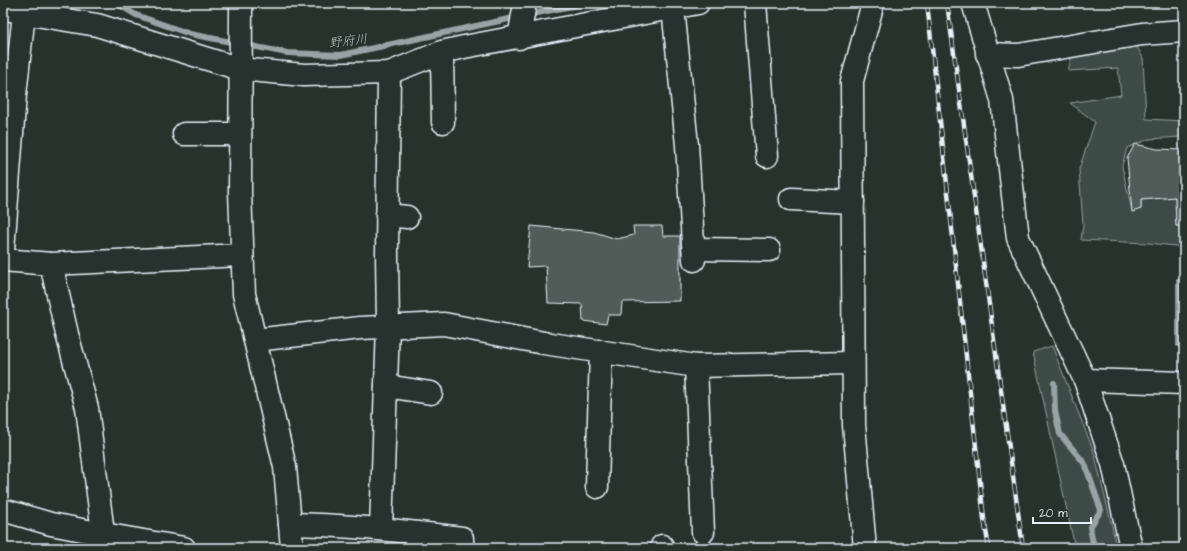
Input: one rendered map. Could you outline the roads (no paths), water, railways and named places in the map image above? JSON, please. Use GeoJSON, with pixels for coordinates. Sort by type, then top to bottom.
{"type":"FeatureCollection","features":[{"type":"Feature","properties":{"kind":"street"},"geometry":{"type":"LineString","coordinates":[[241,3],[240,134],[244,294],[285,466],[292,548]]}},
{"type":"Feature","properties":{"kind":"street"},"geometry":{"type":"LineString","coordinates":[[3,8],[97,25],[240,65],[304,75],[389,73],[442,52],[464,47],[519,35],[698,3]]}},
{"type":"Feature","properties":{"kind":"street"},"geometry":{"type":"LineString","coordinates":[[755,3],[767,156]]}},
{"type":"Feature","properties":{"kind":"street"},"geometry":{"type":"LineString","coordinates":[[865,548],[854,425],[852,81],[873,3]]}},
{"type":"Feature","properties":{"kind":"street"},"geometry":{"type":"LineString","coordinates":[[973,3],[1002,100],[1018,238],[1085,380],[1113,464],[1131,548]]}},
{"type":"Feature","properties":{"kind":"street"},"geometry":{"type":"LineString","coordinates":[[519,35],[524,5]]}},
{"type":"Feature","properties":{"kind":"street"},"geometry":{"type":"LineString","coordinates":[[673,8],[687,145],[694,254],[770,250]]}},
{"type":"Feature","properties":{"kind":"street"},"geometry":{"type":"LineString","coordinates":[[24,13],[9,107],[3,248],[51,264],[242,255]]}},
{"type":"Feature","properties":{"kind":"street"},"geometry":{"type":"LineString","coordinates":[[987,54],[1018,55],[1142,34],[1184,31]]}},
{"type":"Feature","properties":{"kind":"street"},"geometry":{"type":"LineString","coordinates":[[442,52],[443,122]]}},
{"type":"Feature","properties":{"kind":"street"},"geometry":{"type":"LineString","coordinates":[[382,529],[388,326],[397,216],[389,73]]}},
{"type":"Feature","properties":{"kind":"street"},"geometry":{"type":"LineString","coordinates":[[184,134],[240,134]]}},
{"type":"Feature","properties":{"kind":"street"},"geometry":{"type":"LineString","coordinates":[[790,198],[853,202]]}},
{"type":"Feature","properties":{"kind":"street"},"geometry":{"type":"LineString","coordinates":[[51,264],[67,334],[87,408],[104,541]]}},
{"type":"Feature","properties":{"kind":"street"},"geometry":{"type":"LineString","coordinates":[[255,340],[360,328],[444,324],[544,343],[696,366],[853,363]]}},
{"type":"Feature","properties":{"kind":"street"},"geometry":{"type":"LineString","coordinates":[[597,487],[601,351]]}},
{"type":"Feature","properties":{"kind":"street"},"geometry":{"type":"LineString","coordinates":[[696,366],[703,532]]}},
{"type":"Feature","properties":{"kind":"street"},"geometry":{"type":"LineString","coordinates":[[1085,380],[1184,383]]}},
{"type":"Feature","properties":{"kind":"street"},"geometry":{"type":"LineString","coordinates":[[386,386],[431,393]]}},
{"type":"Feature","properties":{"kind":"street"},"geometry":{"type":"LineString","coordinates":[[3,510],[104,541],[184,548]]}},
{"type":"Feature","properties":{"kind":"street"},"geometry":{"type":"LineString","coordinates":[[290,524],[334,525],[462,538],[462,548]]}},
{"type":"Feature","properties":{"kind":"waterway","name":"野府川"},"geometry":{"type":"LineString","coordinates":[[116,3],[136,15],[190,34],[287,53],[341,55],[518,17]]}},
{"type":"Feature","properties":{"kind":"waterway","name":"野府川"},"geometry":{"type":"LineString","coordinates":[[527,15],[587,3]]}},
{"type":"Feature","properties":{"kind":"waterway"},"geometry":{"type":"LineString","coordinates":[[1054,383],[1055,411],[1060,434],[1085,464],[1101,510],[1090,527],[1093,543],[1096,548]]}},
{"type":"Feature","properties":{"kind":"railway"},"geometry":{"type":"LineString","coordinates":[[927,3],[984,519],[989,548]]}},
{"type":"Feature","properties":{"kind":"railway"},"geometry":{"type":"LineString","coordinates":[[947,3],[1023,548]]}}]}
